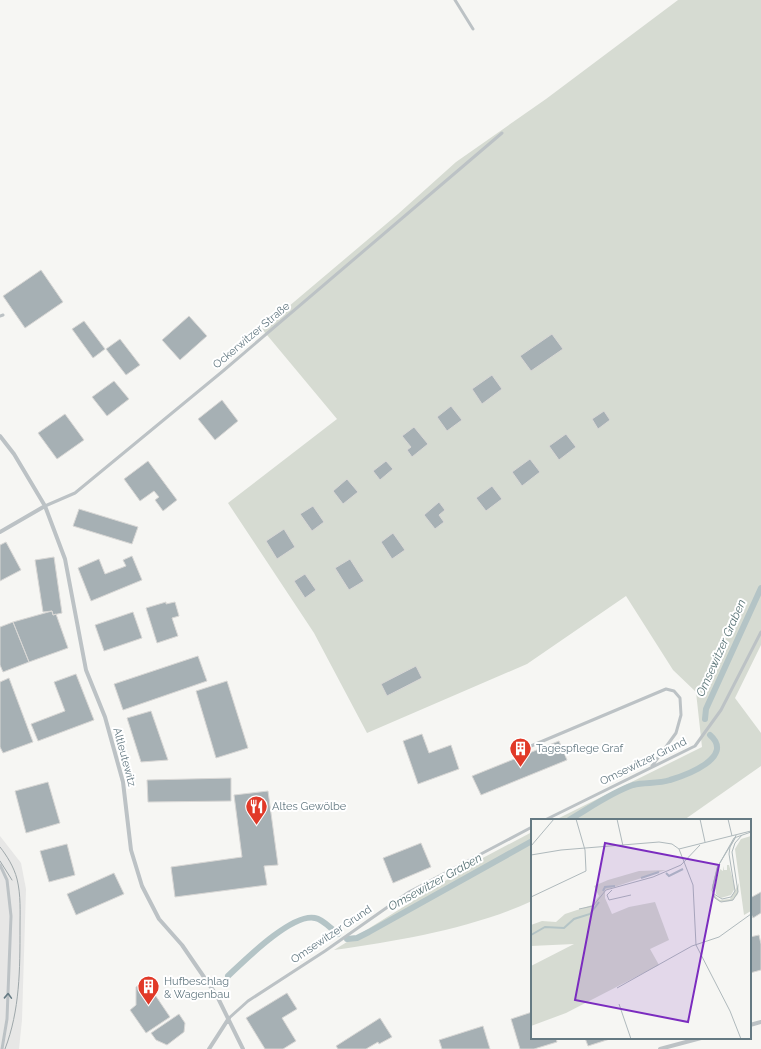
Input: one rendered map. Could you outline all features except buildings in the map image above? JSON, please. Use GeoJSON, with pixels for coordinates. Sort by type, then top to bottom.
{"type":"FeatureCollection","features":[{"type":"Feature","properties":{"kind":"street","name":"Altleutewitz"},"geometry":{"type":"LineString","coordinates":[[0,436],[14,454],[45,506],[65,559],[86,670],[105,717],[123,782],[132,850],[142,886],[159,919],[182,945],[217,996],[243,1049]]}},
{"type":"Feature","properties":{"kind":"street","name":"Ockerwitzer Straße"},"geometry":{"type":"LineString","coordinates":[[0,532],[45,506]]}},
{"type":"Feature","properties":{"kind":"street"},"geometry":{"type":"LineString","coordinates":[[209,1049],[229,1018]]}},
{"type":"Feature","properties":{"kind":"street"},"geometry":{"type":"LineString","coordinates":[[751,1025],[761,1022]]}},
{"type":"Feature","properties":{"kind":"street"},"geometry":{"type":"LineString","coordinates":[[660,1049],[697,1039]]}},
{"type":"Feature","properties":{"kind":"lane"},"geometry":{"type":"LineString","coordinates":[[455,0],[473,29]]}},
{"type":"Feature","properties":{"kind":"lane","name":"Ockerwitzer Straße"},"geometry":{"type":"LineString","coordinates":[[45,506],[75,493],[223,371],[502,133]]}},
{"type":"Feature","properties":{"kind":"lane","name":"Omsewitzer Grund"},"geometry":{"type":"LineString","coordinates":[[547,819],[695,746],[721,710],[761,632]]}},
{"type":"Feature","properties":{"kind":"lane"},"geometry":{"type":"LineString","coordinates":[[531,746],[666,689],[674,691],[680,698],[681,715],[676,733],[651,767]]}},
{"type":"Feature","properties":{"kind":"lane","name":"Omsewitzer Grund"},"geometry":{"type":"LineString","coordinates":[[229,1018],[248,1001],[324,951],[409,892],[531,827]]}},
{"type":"Feature","properties":{"kind":"lane"},"geometry":{"type":"LineString","coordinates":[[0,865],[7,880],[11,916],[7,1019],[2,1049]]}},
{"type":"Feature","properties":{"kind":"shaded area"},"geometry":{"type":"Polygon","coordinates":[[[678,0],[761,0],[761,645],[735,698],[761,733],[761,766],[685,819],[557,819],[702,747],[696,692],[673,670],[626,596],[527,664],[367,733],[314,633],[228,503],[337,419],[262,329],[398,214],[456,162],[546,99],[678,0]]]}},
{"type":"Feature","properties":{"kind":"shaded area"},"geometry":{"type":"Polygon","coordinates":[[[531,833],[531,901],[508,911],[460,926],[384,942],[334,950],[479,860],[531,833]]]}},
{"type":"Feature","properties":{"kind":"shaded area"},"geometry":{"type":"Polygon","coordinates":[[[0,836],[21,863],[26,889],[22,1020],[19,1049],[0,1049],[0,836]]]}},
{"type":"Feature","properties":{"kind":"waterway","name":"Omsewitzer Graben"},"geometry":{"type":"LineString","coordinates":[[705,719],[706,709],[761,588]]}},
{"type":"Feature","properties":{"kind":"waterway","name":"Omsewitzer Graben"},"geometry":{"type":"LineString","coordinates":[[571,819],[625,788],[638,784],[656,783],[678,778],[706,764],[713,758],[717,751],[716,743],[710,735]]}},
{"type":"Feature","properties":{"kind":"waterway","name":"Omsewitzer Graben"},"geometry":{"type":"LineString","coordinates":[[347,939],[357,938],[369,932],[531,842]]}},
{"type":"Feature","properties":{"kind":"waterway","name":"Omsewitzer Graben"},"geometry":{"type":"LineString","coordinates":[[228,976],[269,939],[282,930],[305,918],[318,919],[338,934]]}},
{"type":"Feature","properties":{"kind":"tram line"},"geometry":{"type":"LineString","coordinates":[[0,847],[10,862],[16,875],[20,904],[20,959],[18,989],[14,1019],[5,1049]]}},
{"type":"Feature","properties":{"kind":"tram line"},"geometry":{"type":"LineString","coordinates":[[0,861],[12,880]]}},
{"type":"Feature","properties":{"kind":"place","name":"Tagespflege Graf"},"geometry":{"type":"Point","coordinates":[520,768]}},
{"type":"Feature","properties":{"kind":"place","name":"Altes Gewölbe"},"geometry":{"type":"Point","coordinates":[256,826]}},
{"type":"Feature","properties":{"kind":"place","name":"Hufbeschlag & Wagenbau"},"geometry":{"type":"Point","coordinates":[148,1006]}}]}
